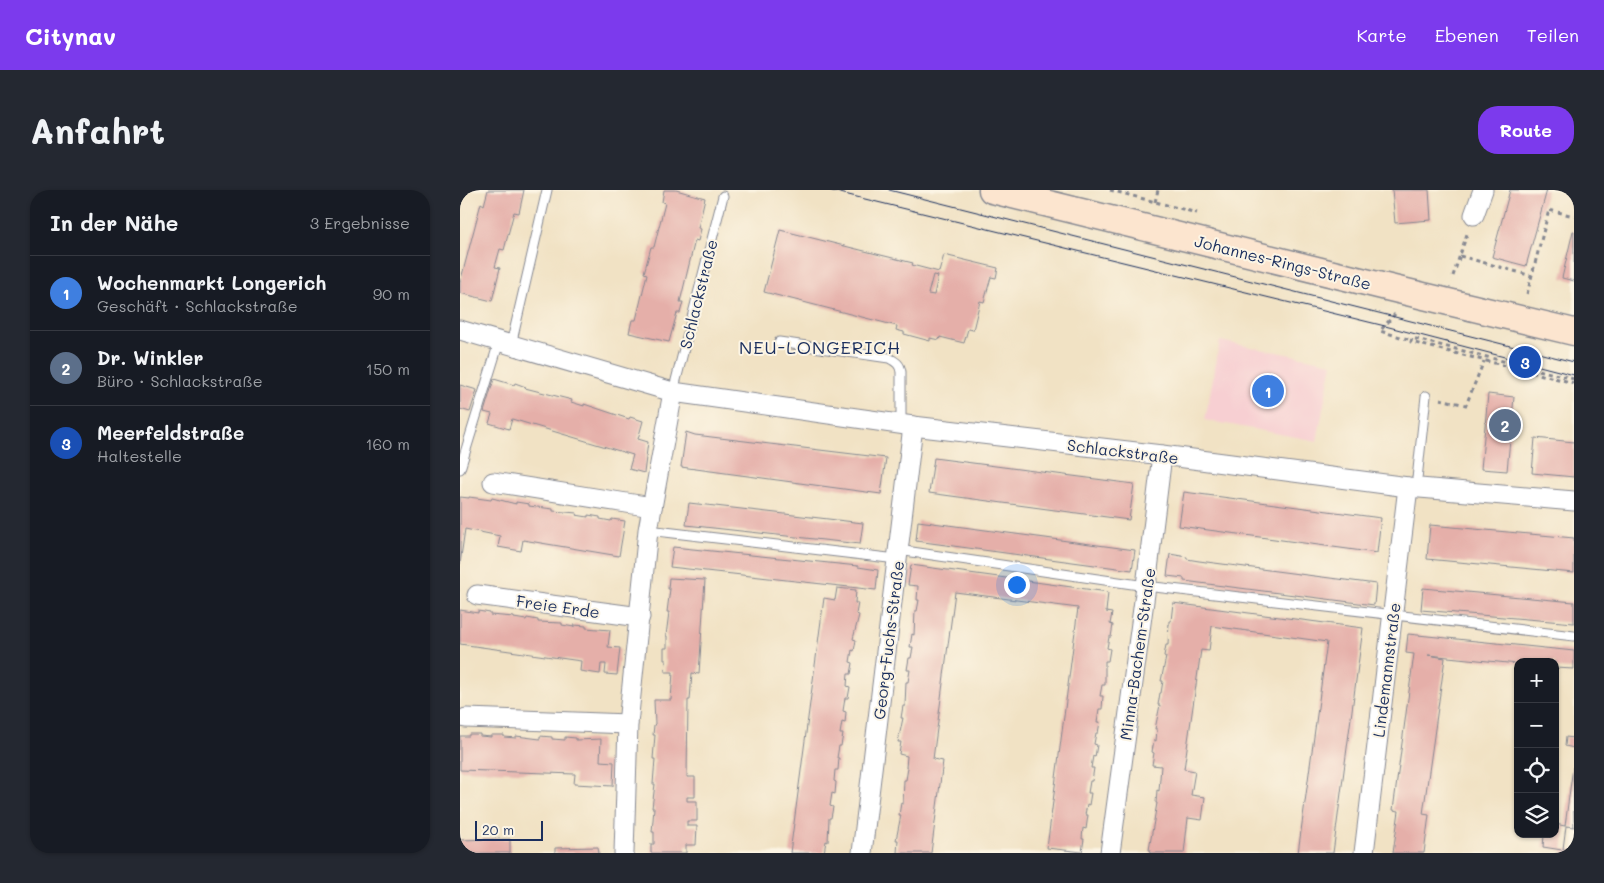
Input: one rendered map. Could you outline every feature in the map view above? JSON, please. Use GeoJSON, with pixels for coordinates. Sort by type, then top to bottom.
{"type":"FeatureCollection","features":[{"type":"Feature","properties":{"kind":"street","name":"Johannes-Rings-Straße"},"geometry":{"type":"LineString","coordinates":[[992,190],[1574,332]]}},
{"type":"Feature","properties":{"kind":"street"},"geometry":{"type":"LineString","coordinates":[[1474,215],[1483,190]]}},
{"type":"Feature","properties":{"kind":"street","name":"Schlackstraße"},"geometry":{"type":"LineString","coordinates":[[460,330],[673,392],[907,425],[1162,455],[1412,488],[1574,501]]}},
{"type":"Feature","properties":{"kind":"street"},"geometry":{"type":"LineString","coordinates":[[624,853],[628,724],[648,530],[673,392]]}},
{"type":"Feature","properties":{"kind":"street","name":"Georg-Fuchs-Straße"},"geometry":{"type":"LineString","coordinates":[[862,853],[898,554],[907,425]]}},
{"type":"Feature","properties":{"kind":"street","name":"Minna-Bachem-Straße"},"geometry":{"type":"LineString","coordinates":[[1110,853],[1162,455]]}},
{"type":"Feature","properties":{"kind":"street"},"geometry":{"type":"LineString","coordinates":[[493,482],[652,507]]}},
{"type":"Feature","properties":{"kind":"street","name":"Lindemannstraße"},"geometry":{"type":"LineString","coordinates":[[1364,853],[1393,615],[1412,488]]}},
{"type":"Feature","properties":{"kind":"street","name":"Freie Erde"},"geometry":{"type":"LineString","coordinates":[[477,595],[640,617]]}},
{"type":"Feature","properties":{"kind":"street"},"geometry":{"type":"LineString","coordinates":[[466,718],[628,724]]}},
{"type":"Feature","properties":{"kind":"lane"},"geometry":{"type":"LineString","coordinates":[[460,469],[504,344],[547,190]]}},
{"type":"Feature","properties":{"kind":"lane","name":"Schlackstraße"},"geometry":{"type":"LineString","coordinates":[[673,392],[723,196]]}},
{"type":"Feature","properties":{"kind":"lane"},"geometry":{"type":"LineString","coordinates":[[779,342],[889,358],[896,361],[900,365],[907,425]]}},
{"type":"Feature","properties":{"kind":"lane"},"geometry":{"type":"LineString","coordinates":[[1412,488],[1426,396]]}},
{"type":"Feature","properties":{"kind":"lane"},"geometry":{"type":"LineString","coordinates":[[648,530],[898,554],[1146,586],[1574,636]]}},
{"type":"Feature","properties":{"kind":"path"},"geometry":{"type":"LineString","coordinates":[[1110,190],[1204,215]]}},
{"type":"Feature","properties":{"kind":"path"},"geometry":{"type":"LineString","coordinates":[[1155,202],[1158,190]]}},
{"type":"Feature","properties":{"kind":"path"},"geometry":{"type":"LineString","coordinates":[[1527,294],[1549,210],[1574,216]]}},
{"type":"Feature","properties":{"kind":"path"},"geometry":{"type":"LineString","coordinates":[[1460,256],[1532,276]]}},
{"type":"Feature","properties":{"kind":"path"},"geometry":{"type":"LineString","coordinates":[[1444,274],[1453,276]]}},
{"type":"Feature","properties":{"kind":"path"},"geometry":{"type":"LineString","coordinates":[[1518,292],[1536,297]]}},
{"type":"Feature","properties":{"kind":"path"},"geometry":{"type":"LineString","coordinates":[[1574,380],[1412,338],[1411,340],[1411,342],[1574,383]]}},
{"type":"Feature","properties":{"kind":"path"},"geometry":{"type":"LineString","coordinates":[[1426,396],[1466,405],[1484,361]]}},
{"type":"Feature","properties":{"kind":"shaded area"},"geometry":{"type":"Polygon","coordinates":[[[1220,341],[1332,363],[1317,441],[1205,420],[1220,341]]]}},
{"type":"Feature","properties":{"kind":"building"},"geometry":{"type":"Polygon","coordinates":[[[488,190],[524,190],[519,213],[514,212],[504,250],[500,249],[495,267],[500,268],[492,301],[460,293],[460,283],[481,203],[484,205],[488,190]]]}},
{"type":"Feature","properties":{"kind":"building"},"geometry":{"type":"Polygon","coordinates":[[[664,190],[676,190],[705,198],[698,228],[701,229],[698,241],[695,240],[680,302],[683,302],[680,313],[677,313],[669,342],[629,333],[632,320],[636,320],[647,274],[644,273],[651,247],[654,247],[665,203],[662,202],[664,190]]]}},
{"type":"Feature","properties":{"kind":"building"},"geometry":{"type":"Polygon","coordinates":[[[1392,190],[1429,190],[1431,220],[1395,223],[1392,190]]]}},
{"type":"Feature","properties":{"kind":"building"},"geometry":{"type":"Polygon","coordinates":[[[1510,190],[1547,190],[1526,266],[1492,257],[1510,190]]]}},
{"type":"Feature","properties":{"kind":"building"},"geometry":{"type":"Polygon","coordinates":[[[780,230],[913,263],[912,265],[939,272],[944,255],[998,268],[996,278],[991,277],[984,302],[980,301],[973,330],[968,329],[964,343],[940,337],[939,340],[930,338],[930,341],[904,334],[904,332],[896,330],[897,326],[764,292],[780,230]],[[933,275],[928,294],[934,295],[938,276],[933,275]]]}},
{"type":"Feature","properties":{"kind":"building"},"geometry":{"type":"Polygon","coordinates":[[[1574,231],[1574,281],[1562,278],[1574,231]]]}},
{"type":"Feature","properties":{"kind":"building"},"geometry":{"type":"Polygon","coordinates":[[[494,379],[514,385],[515,383],[525,388],[572,400],[571,402],[584,406],[584,404],[629,419],[630,417],[643,421],[638,439],[648,442],[644,473],[629,469],[633,455],[512,419],[509,429],[489,423],[492,414],[484,412],[494,379]]]}},
{"type":"Feature","properties":{"kind":"building"},"geometry":{"type":"Polygon","coordinates":[[[460,385],[477,390],[470,412],[460,409],[460,385]]]}},
{"type":"Feature","properties":{"kind":"building"},"geometry":{"type":"Polygon","coordinates":[[[1488,394],[1514,397],[1507,471],[1481,469],[1488,394]]]}},
{"type":"Feature","properties":{"kind":"building"},"geometry":{"type":"Polygon","coordinates":[[[686,432],[695,435],[886,458],[881,494],[681,467],[686,432]]]}},
{"type":"Feature","properties":{"kind":"building"},"geometry":{"type":"Polygon","coordinates":[[[1535,438],[1574,442],[1574,477],[1532,473],[1535,438]]]}},
{"type":"Feature","properties":{"kind":"building"},"geometry":{"type":"Polygon","coordinates":[[[934,458],[1134,484],[1129,520],[929,493],[934,458]]]}},
{"type":"Feature","properties":{"kind":"building"},"geometry":{"type":"Polygon","coordinates":[[[1184,492],[1381,518],[1377,553],[1179,526],[1184,492]]]}},
{"type":"Feature","properties":{"kind":"building"},"geometry":{"type":"Polygon","coordinates":[[[460,497],[491,500],[492,498],[516,504],[516,502],[529,504],[529,506],[553,509],[553,511],[577,513],[576,515],[600,517],[600,519],[611,521],[612,519],[625,521],[619,556],[523,540],[521,551],[498,547],[500,536],[465,529],[460,564],[460,497]]]}},
{"type":"Feature","properties":{"kind":"building"},"geometry":{"type":"Polygon","coordinates":[[[689,503],[863,523],[860,544],[686,525],[689,503]]]}},
{"type":"Feature","properties":{"kind":"building"},"geometry":{"type":"Polygon","coordinates":[[[918,521],[1135,550],[1132,570],[916,541],[918,521]]]}},
{"type":"Feature","properties":{"kind":"building"},"geometry":{"type":"Polygon","coordinates":[[[1430,525],[1574,538],[1574,573],[1427,559],[1430,525]]]}},
{"type":"Feature","properties":{"kind":"building"},"geometry":{"type":"Polygon","coordinates":[[[673,547],[858,566],[878,570],[876,590],[670,567],[673,547]]]}},
{"type":"Feature","properties":{"kind":"building"},"geometry":{"type":"Polygon","coordinates":[[[1170,554],[1199,561],[1376,584],[1374,605],[1184,581],[1184,578],[1167,576],[1170,554]]]}},
{"type":"Feature","properties":{"kind":"building"},"geometry":{"type":"Polygon","coordinates":[[[911,565],[1108,592],[1106,612],[1112,613],[1110,624],[1113,625],[1107,648],[1110,649],[1108,661],[1105,661],[1105,685],[1102,685],[1100,696],[1103,696],[1102,709],[1099,709],[1097,722],[1100,722],[1094,744],[1097,745],[1091,768],[1094,768],[1088,793],[1091,793],[1089,805],[1087,804],[1085,815],[1088,815],[1086,829],[1083,828],[1082,852],[1047,848],[1078,608],[955,592],[933,759],[943,761],[931,853],[897,853],[898,840],[896,840],[901,815],[899,815],[901,803],[903,804],[904,780],[906,780],[908,768],[906,768],[907,756],[899,754],[901,742],[898,742],[903,718],[901,718],[903,706],[905,706],[906,682],[908,682],[910,670],[907,670],[913,647],[910,647],[912,634],[914,635],[915,611],[917,611],[919,600],[917,600],[918,586],[908,585],[911,565]]]}},
{"type":"Feature","properties":{"kind":"building"},"geometry":{"type":"Polygon","coordinates":[[[669,578],[705,580],[699,674],[692,673],[690,700],[688,700],[687,777],[695,777],[695,797],[687,797],[687,801],[697,801],[697,821],[687,821],[687,826],[697,826],[696,845],[686,845],[686,853],[651,853],[651,844],[654,844],[654,832],[652,832],[654,808],[652,808],[655,784],[653,784],[655,759],[653,759],[655,735],[653,735],[655,724],[654,700],[671,700],[673,672],[665,672],[666,660],[664,660],[664,648],[667,648],[669,578]]]}},
{"type":"Feature","properties":{"kind":"building"},"geometry":{"type":"Polygon","coordinates":[[[837,588],[856,590],[855,603],[858,603],[856,614],[859,615],[853,639],[856,640],[850,662],[853,663],[851,674],[848,674],[847,686],[850,687],[848,698],[845,698],[843,711],[846,712],[845,723],[842,722],[840,734],[843,734],[837,758],[839,758],[838,770],[835,770],[835,794],[832,793],[830,806],[833,807],[831,818],[829,818],[828,842],[826,841],[824,853],[790,853],[824,598],[835,600],[837,588]]]}},
{"type":"Feature","properties":{"kind":"building"},"geometry":{"type":"Polygon","coordinates":[[[1423,588],[1574,602],[1574,623],[1421,610],[1423,588]]]}},
{"type":"Feature","properties":{"kind":"building"},"geometry":{"type":"Polygon","coordinates":[[[1173,603],[1363,628],[1333,853],[1298,853],[1327,642],[1212,626],[1209,651],[1201,650],[1184,769],[1195,771],[1191,795],[1205,797],[1202,820],[1188,818],[1184,853],[1150,853],[1161,766],[1152,765],[1154,753],[1152,752],[1154,740],[1156,741],[1157,729],[1155,729],[1160,705],[1158,705],[1166,657],[1164,656],[1166,645],[1168,645],[1169,621],[1171,621],[1173,603]]]}},
{"type":"Feature","properties":{"kind":"building"},"geometry":{"type":"Polygon","coordinates":[[[460,610],[478,613],[478,611],[490,613],[490,615],[526,620],[527,618],[538,620],[538,622],[562,623],[562,625],[574,627],[574,625],[610,630],[608,647],[620,648],[617,675],[605,674],[606,664],[601,664],[600,674],[580,671],[581,661],[460,644],[460,610]]]}},
{"type":"Feature","properties":{"kind":"building"},"geometry":{"type":"Polygon","coordinates":[[[1408,634],[1574,651],[1574,669],[1559,668],[1559,658],[1514,658],[1514,664],[1428,655],[1445,658],[1423,814],[1429,815],[1424,853],[1393,853],[1399,811],[1393,810],[1414,654],[1406,653],[1408,634]]]}},
{"type":"Feature","properties":{"kind":"building"},"geometry":{"type":"Polygon","coordinates":[[[469,734],[540,739],[540,736],[565,740],[565,737],[576,738],[576,740],[601,739],[600,761],[614,762],[613,786],[574,784],[575,774],[460,770],[460,736],[469,736],[469,734]]]}},
{"type":"Feature","properties":{"kind":"building"},"geometry":{"type":"Polygon","coordinates":[[[1566,737],[1574,738],[1574,748],[1565,746],[1566,737]]]}},
{"type":"Feature","properties":{"kind":"building"},"geometry":{"type":"Polygon","coordinates":[[[1573,767],[1574,827],[1566,826],[1563,849],[1574,850],[1574,853],[1562,853],[1562,850],[1543,847],[1544,838],[1559,838],[1559,825],[1565,826],[1573,767]]]}},
{"type":"Feature","properties":{"kind":"building"},"geometry":{"type":"Polygon","coordinates":[[[510,839],[510,853],[460,853],[460,840],[510,839]]]}},
{"type":"Feature","properties":{"kind":"building"},"geometry":{"type":"Polygon","coordinates":[[[598,847],[599,853],[555,853],[555,848],[598,847]]]}},
{"type":"Feature","properties":{"kind":"tram line"},"geometry":{"type":"LineString","coordinates":[[828,190],[1385,326],[1574,375]]}},
{"type":"Feature","properties":{"kind":"tram line"},"geometry":{"type":"LineString","coordinates":[[889,190],[1574,362]]}},
{"type":"Feature","properties":{"kind":"place","name":"Meerfeldstraße"},"geometry":{"type":"Point","coordinates":[1525,362]}},
{"type":"Feature","properties":{"kind":"place","name":"Wochenmarkt Longerich"},"geometry":{"type":"Point","coordinates":[1268,391]}},
{"type":"Feature","properties":{"kind":"place","name":"Dr. Winkler"},"geometry":{"type":"Point","coordinates":[1505,425]}},
{"type":"Feature","properties":{"kind":"district","name":"NEU-LONGERICH"},"geometry":{"type":"Point","coordinates":[820,347]}}]}
